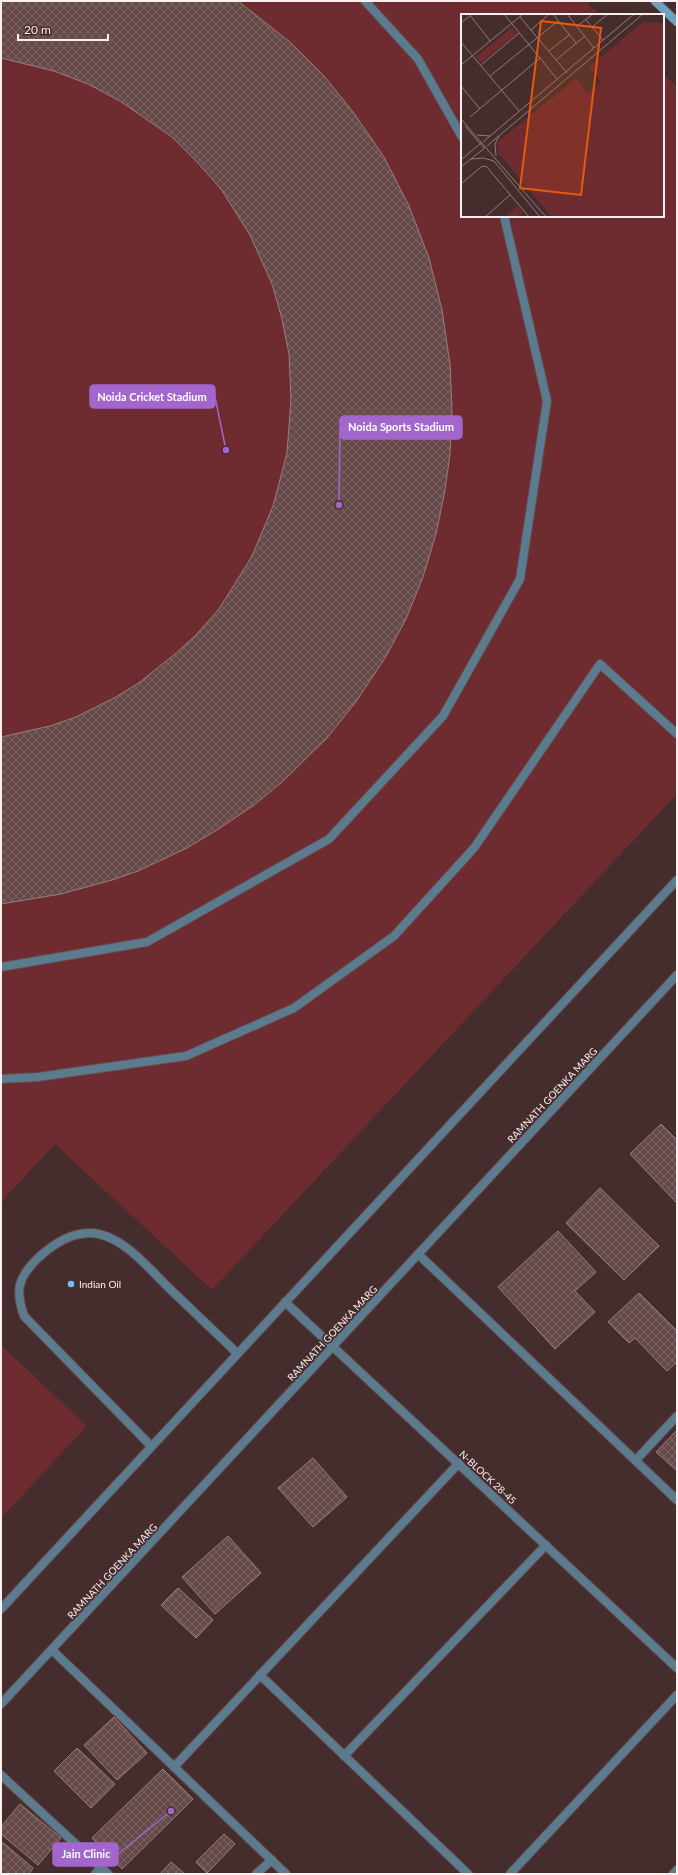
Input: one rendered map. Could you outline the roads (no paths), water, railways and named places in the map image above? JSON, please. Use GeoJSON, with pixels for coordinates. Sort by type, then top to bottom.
{"type":"FeatureCollection","features":[{"type":"Feature","properties":{"kind":"main road"},"geometry":{"type":"LineString","coordinates":[[655,1],[677,22]]}},
{"type":"Feature","properties":{"kind":"street"},"geometry":{"type":"LineString","coordinates":[[365,1],[418,59],[461,135]]}},
{"type":"Feature","properties":{"kind":"street"},"geometry":{"type":"LineString","coordinates":[[1,967],[147,942],[330,839],[443,716],[520,579],[547,401],[504,217]]}},
{"type":"Feature","properties":{"kind":"street"},"geometry":{"type":"LineString","coordinates":[[1,1079],[38,1077],[186,1056],[294,1008],[394,936],[474,848],[600,664],[677,734]]}},
{"type":"Feature","properties":{"kind":"street"},"geometry":{"type":"LineString","coordinates":[[1,1609],[677,880]]}},
{"type":"Feature","properties":{"kind":"street","name":"RAMNATH GOENKA MARG"},"geometry":{"type":"LineString","coordinates":[[1,1704],[677,975]]}},
{"type":"Feature","properties":{"kind":"street"},"geometry":{"type":"LineString","coordinates":[[151,1446],[24,1316],[18,1301],[19,1286],[25,1271],[48,1248],[66,1238],[83,1233],[100,1234],[128,1249],[237,1353]]}},
{"type":"Feature","properties":{"kind":"street"},"geometry":{"type":"LineString","coordinates":[[418,1254],[677,1500]]}},
{"type":"Feature","properties":{"kind":"street","name":"N-BLOCK 28-45"},"geometry":{"type":"LineString","coordinates":[[285,1302],[334,1346],[677,1668]]}},
{"type":"Feature","properties":{"kind":"street"},"geometry":{"type":"LineString","coordinates":[[636,1460],[677,1416]]}},
{"type":"Feature","properties":{"kind":"street"},"geometry":{"type":"LineString","coordinates":[[174,1767],[459,1463]]}},
{"type":"Feature","properties":{"kind":"street"},"geometry":{"type":"LineString","coordinates":[[344,1756],[546,1545]]}},
{"type":"Feature","properties":{"kind":"street"},"geometry":{"type":"LineString","coordinates":[[52,1650],[286,1874]]}},
{"type":"Feature","properties":{"kind":"street"},"geometry":{"type":"LineString","coordinates":[[260,1675],[468,1874]]}},
{"type":"Feature","properties":{"kind":"street"},"geometry":{"type":"LineString","coordinates":[[510,1874],[677,1694]]}},
{"type":"Feature","properties":{"kind":"street"},"geometry":{"type":"LineString","coordinates":[[1,1775],[98,1871],[108,1874]]}},
{"type":"Feature","properties":{"kind":"street"},"geometry":{"type":"LineString","coordinates":[[256,1874],[272,1860]]}},
{"type":"Feature","properties":{"kind":"street"},"geometry":{"type":"LineString","coordinates":[[673,1874],[677,1870]]}},
{"type":"Feature","properties":{"kind":"place","name":"Noida Cricket Stadium"},"geometry":{"type":"Point","coordinates":[226,450]}},
{"type":"Feature","properties":{"kind":"place","name":"Noida Sports Stadium"},"geometry":{"type":"Point","coordinates":[339,505]}},
{"type":"Feature","properties":{"kind":"place","name":"Indian Oil"},"geometry":{"type":"Point","coordinates":[71,1284]}},
{"type":"Feature","properties":{"kind":"place","name":"Jain Clinic"},"geometry":{"type":"Point","coordinates":[171,1811]}}]}
